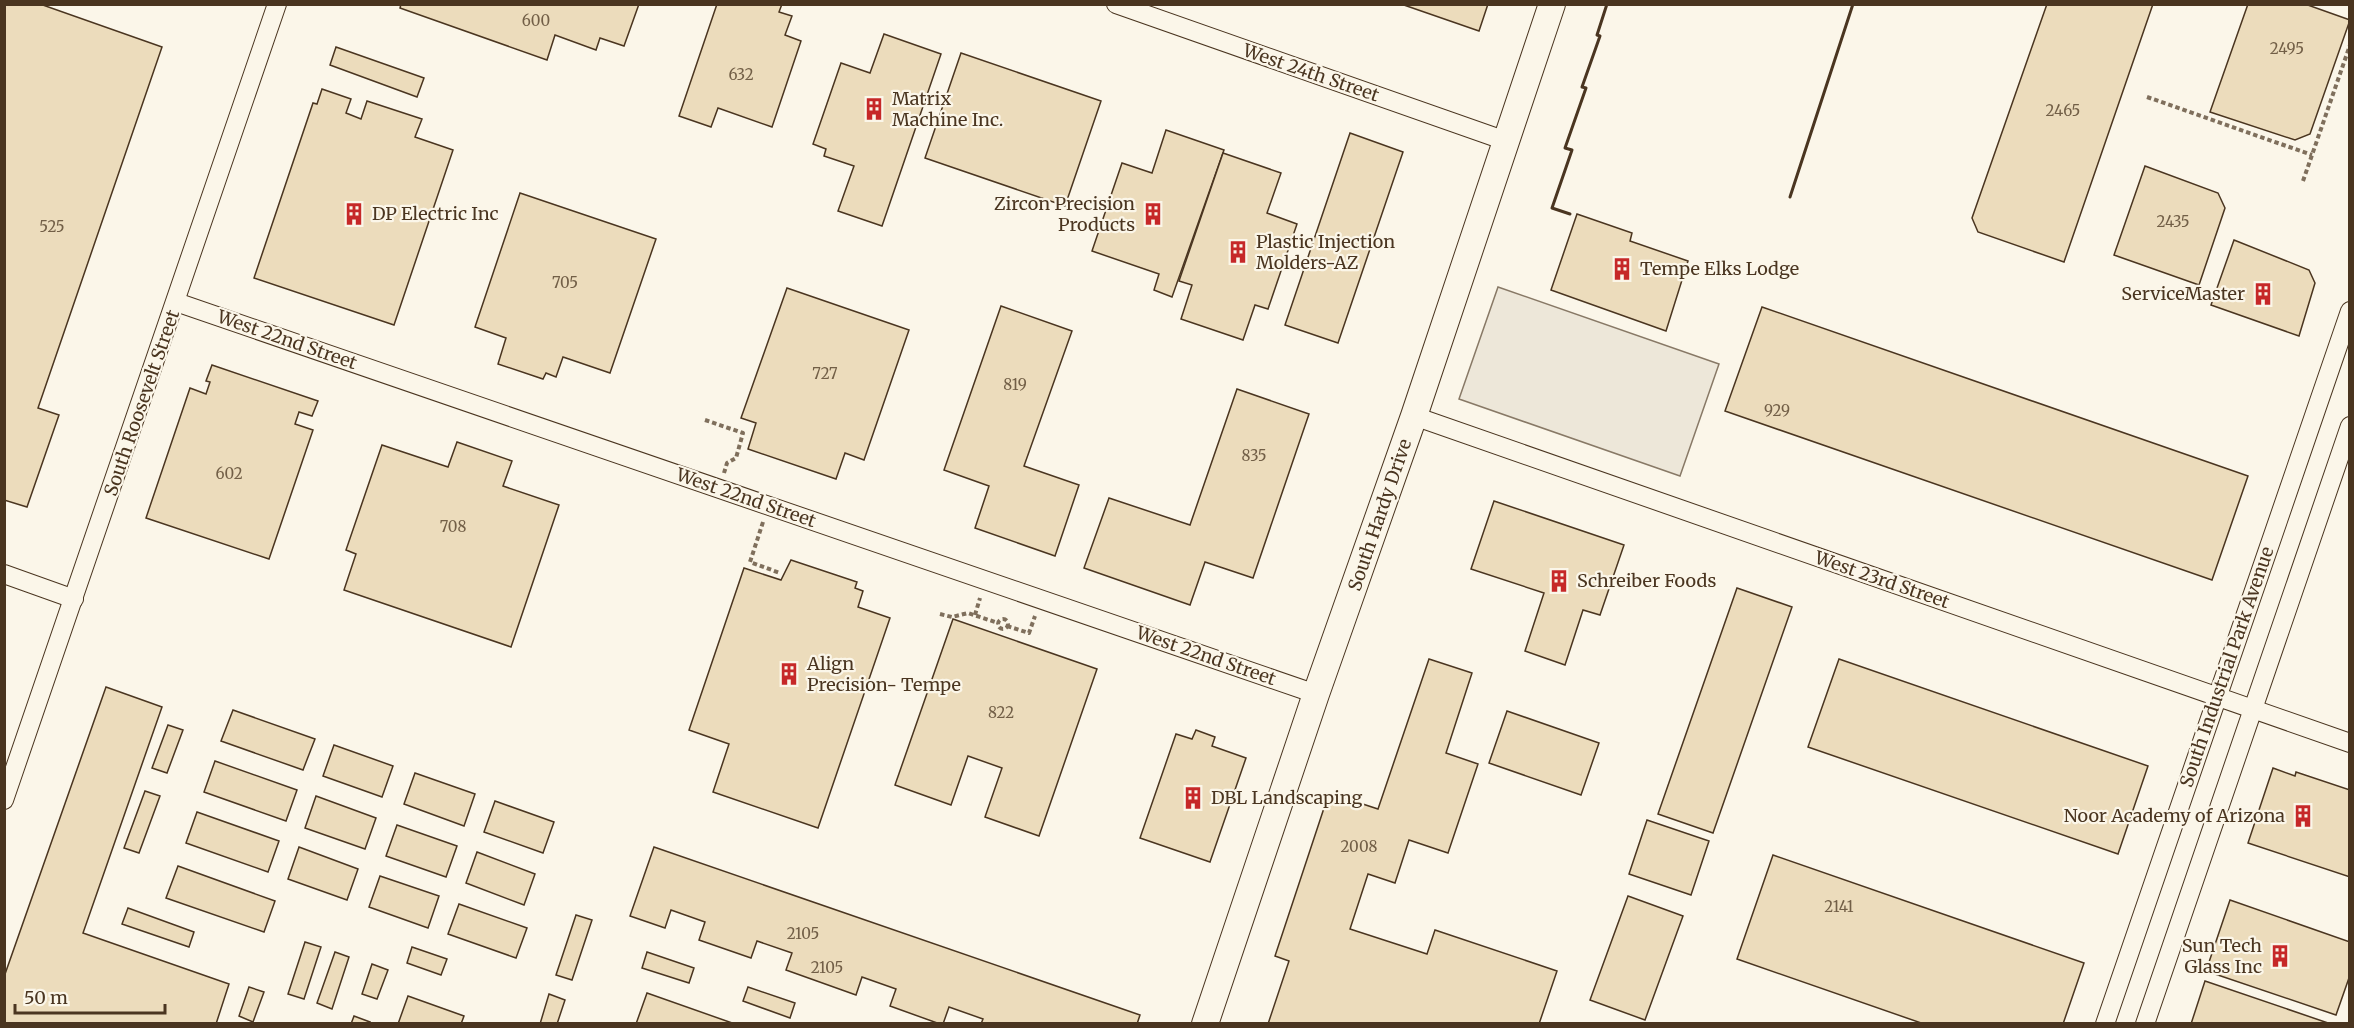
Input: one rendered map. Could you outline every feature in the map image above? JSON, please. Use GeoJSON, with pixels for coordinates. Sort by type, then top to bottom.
{"type":"FeatureCollection","features":[{"type":"Feature","properties":{"kind":"street","name":"South Roosevelt Street"},"geometry":{"type":"LineString","coordinates":[[4,800],[277,4]]}},
{"type":"Feature","properties":{"kind":"street","name":"West 24th Street"},"geometry":{"type":"LineString","coordinates":[[1116,4],[1506,141]]}},
{"type":"Feature","properties":{"kind":"street","name":"South Hardy Drive"},"geometry":{"type":"LineString","coordinates":[[1205,1023],[1316,694],[1414,416],[1552,4]]}},
{"type":"Feature","properties":{"kind":"street","name":"West 22nd Street"},"geometry":{"type":"LineString","coordinates":[[176,302],[1316,694]]}},
{"type":"Feature","properties":{"kind":"street","name":"South Industrial Park Avenue"},"geometry":{"type":"LineString","coordinates":[[2105,1023],[2349,311]]}},
{"type":"Feature","properties":{"kind":"street","name":"West 23rd Street"},"geometry":{"type":"LineString","coordinates":[[1414,416],[2349,743]]}},
{"type":"Feature","properties":{"kind":"street","name":"South Industrial Park Avenue"},"geometry":{"type":"LineString","coordinates":[[2145,1023],[2349,426]]}},
{"type":"Feature","properties":{"kind":"street"},"geometry":{"type":"LineString","coordinates":[[4,574],[74,598]]}},
{"type":"Feature","properties":{"kind":"path"},"geometry":{"type":"LineString","coordinates":[[2303,181],[2349,45]]}},
{"type":"Feature","properties":{"kind":"path"},"geometry":{"type":"LineString","coordinates":[[2147,97],[2312,155]]}},
{"type":"Feature","properties":{"kind":"path"},"geometry":{"type":"LineString","coordinates":[[705,420],[743,433],[736,458],[727,463],[723,474]]}},
{"type":"Feature","properties":{"kind":"path"},"geometry":{"type":"LineString","coordinates":[[764,521],[750,562],[780,573]]}},
{"type":"Feature","properties":{"kind":"path"},"geometry":{"type":"LineString","coordinates":[[975,615],[980,598]]}},
{"type":"Feature","properties":{"kind":"path"},"geometry":{"type":"LineString","coordinates":[[940,614],[952,617],[968,613],[998,623],[1004,620],[1007,626],[1029,633],[1035,616]]}},
{"type":"Feature","properties":{"kind":"shaded area"},"geometry":{"type":"Polygon","coordinates":[[[1498,287],[1719,364],[1680,476],[1459,399],[1498,287]]]}},
{"type":"Feature","properties":{"kind":"building"},"geometry":{"type":"Polygon","coordinates":[[[4,4],[40,4],[162,47],[38,408],[59,415],[27,507],[4,500],[4,4]]]}},
{"type":"Feature","properties":{"kind":"building"},"geometry":{"type":"Polygon","coordinates":[[[401,4],[639,4],[624,46],[600,38],[596,50],[555,35],[547,60],[400,8],[401,4]]]}},
{"type":"Feature","properties":{"kind":"building"},"geometry":{"type":"Polygon","coordinates":[[[717,4],[782,4],[779,12],[792,16],[785,35],[801,41],[772,127],[718,108],[711,127],[679,116],[717,4]]]}},
{"type":"Feature","properties":{"kind":"building"},"geometry":{"type":"Polygon","coordinates":[[[1401,4],[1488,4],[1479,31],[1401,4]]]}},
{"type":"Feature","properties":{"kind":"building"},"geometry":{"type":"Polygon","coordinates":[[[2047,4],[2153,4],[2064,262],[1978,232],[1972,218],[2047,4]]]}},
{"type":"Feature","properties":{"kind":"building"},"geometry":{"type":"Polygon","coordinates":[[[2248,4],[2305,4],[2350,20],[2310,134],[2295,140],[2210,112],[2248,4]]]}},
{"type":"Feature","properties":{"kind":"building","name":"Matrix Machine Inc."},"geometry":{"type":"Polygon","coordinates":[[[884,34],[941,54],[882,226],[838,211],[854,166],[824,156],[826,149],[813,144],[841,63],[870,73],[884,34]]]}},
{"type":"Feature","properties":{"kind":"building"},"geometry":{"type":"Polygon","coordinates":[[[336,47],[424,78],[417,97],[330,65],[336,47]]]}},
{"type":"Feature","properties":{"kind":"building"},"geometry":{"type":"Polygon","coordinates":[[[961,53],[1101,101],[1065,206],[925,158],[961,53]]]}},
{"type":"Feature","properties":{"kind":"building","name":"DP Electric Inc"},"geometry":{"type":"Polygon","coordinates":[[[322,89],[351,99],[346,113],[361,119],[367,101],[422,119],[415,137],[453,150],[394,325],[254,278],[313,103],[317,104],[322,89]]]}},
{"type":"Feature","properties":{"kind":"building","name":"Zircon Precision Products"},"geometry":{"type":"Polygon","coordinates":[[[1166,130],[1224,150],[1172,297],[1154,290],[1159,274],[1092,251],[1122,163],[1152,173],[1166,130]]]}},
{"type":"Feature","properties":{"kind":"building"},"geometry":{"type":"Polygon","coordinates":[[[1350,133],[1403,152],[1338,343],[1285,325],[1350,133]]]}},
{"type":"Feature","properties":{"kind":"building","name":"Plastic Injection Molders-AZ"},"geometry":{"type":"Polygon","coordinates":[[[1223,153],[1281,173],[1267,213],[1297,224],[1268,309],[1255,305],[1243,340],[1181,319],[1192,285],[1179,281],[1223,153]]]}},
{"type":"Feature","properties":{"kind":"building"},"geometry":{"type":"Polygon","coordinates":[[[2145,166],[2218,193],[2225,208],[2199,285],[2114,255],[2145,166]]]}},
{"type":"Feature","properties":{"kind":"building"},"geometry":{"type":"Polygon","coordinates":[[[520,193],[656,239],[610,373],[563,357],[556,377],[546,373],[543,379],[498,364],[506,338],[475,327],[520,193]]]}},
{"type":"Feature","properties":{"kind":"building","name":"Tempe Elks Lodge"},"geometry":{"type":"Polygon","coordinates":[[[1577,214],[1632,233],[1630,241],[1688,261],[1666,331],[1551,290],[1577,214]]]}},
{"type":"Feature","properties":{"kind":"building","name":"ServiceMaster"},"geometry":{"type":"Polygon","coordinates":[[[2234,240],[2309,270],[2315,283],[2299,336],[2211,305],[2234,240]]]}},
{"type":"Feature","properties":{"kind":"building"},"geometry":{"type":"Polygon","coordinates":[[[787,288],[909,330],[864,460],[845,453],[836,479],[748,449],[756,423],[741,418],[787,288]]]}},
{"type":"Feature","properties":{"kind":"building"},"geometry":{"type":"Polygon","coordinates":[[[1001,306],[1072,331],[1024,466],[1079,485],[1055,556],[975,528],[989,486],[944,470],[1001,306]]]}},
{"type":"Feature","properties":{"kind":"building"},"geometry":{"type":"Polygon","coordinates":[[[1762,307],[2248,476],[2212,580],[1725,411],[1762,307]]]}},
{"type":"Feature","properties":{"kind":"building"},"geometry":{"type":"Polygon","coordinates":[[[212,365],[318,401],[312,416],[299,412],[295,424],[313,430],[269,559],[146,518],[190,388],[206,394],[210,382],[206,381],[212,365]]]}},
{"type":"Feature","properties":{"kind":"building"},"geometry":{"type":"Polygon","coordinates":[[[1237,389],[1309,414],[1253,578],[1205,562],[1190,605],[1084,568],[1109,498],[1190,525],[1237,389]]]}},
{"type":"Feature","properties":{"kind":"building"},"geometry":{"type":"Polygon","coordinates":[[[457,442],[512,461],[503,486],[559,505],[511,647],[344,590],[356,554],[346,550],[382,445],[448,467],[457,442]]]}},
{"type":"Feature","properties":{"kind":"building","name":"Schreiber Foods"},"geometry":{"type":"Polygon","coordinates":[[[1494,501],[1624,545],[1600,615],[1583,610],[1565,665],[1525,651],[1544,593],[1471,569],[1494,501]]]}},
{"type":"Feature","properties":{"kind":"building","name":"Align Precision- Tempe"},"geometry":{"type":"Polygon","coordinates":[[[791,560],[857,582],[855,588],[863,591],[858,607],[890,618],[818,828],[713,792],[729,744],[689,730],[744,568],[781,580],[791,560]]]}},
{"type":"Feature","properties":{"kind":"building"},"geometry":{"type":"Polygon","coordinates":[[[1737,588],[1792,607],[1713,833],[1658,814],[1737,588]]]}},
{"type":"Feature","properties":{"kind":"building"},"geometry":{"type":"Polygon","coordinates":[[[953,619],[1097,669],[1039,836],[985,817],[1002,768],[968,756],[951,805],[895,785],[953,619]]]}},
{"type":"Feature","properties":{"kind":"building"},"geometry":{"type":"Polygon","coordinates":[[[1429,659],[1472,673],[1446,753],[1478,764],[1448,853],[1409,840],[1395,883],[1368,874],[1350,929],[1427,954],[1435,930],[1557,971],[1539,1024],[1268,1024],[1289,961],[1275,956],[1329,793],[1378,809],[1429,659]]]}},
{"type":"Feature","properties":{"kind":"building"},"geometry":{"type":"Polygon","coordinates":[[[1839,659],[2148,766],[2118,854],[1808,747],[1839,659]]]}},
{"type":"Feature","properties":{"kind":"building"},"geometry":{"type":"Polygon","coordinates":[[[106,687],[162,707],[83,933],[229,984],[216,1024],[4,1024],[4,977],[106,687]]]}},
{"type":"Feature","properties":{"kind":"building"},"geometry":{"type":"Polygon","coordinates":[[[233,710],[315,739],[303,770],[221,741],[233,710]]]}},
{"type":"Feature","properties":{"kind":"building"},"geometry":{"type":"Polygon","coordinates":[[[1507,711],[1599,743],[1581,795],[1489,763],[1507,711]]]}},
{"type":"Feature","properties":{"kind":"building"},"geometry":{"type":"Polygon","coordinates":[[[168,725],[183,730],[167,773],[152,768],[168,725]]]}},
{"type":"Feature","properties":{"kind":"building","name":"DBL Landscaping"},"geometry":{"type":"Polygon","coordinates":[[[1196,730],[1215,737],[1212,746],[1246,758],[1210,862],[1140,838],[1176,734],[1192,739],[1196,730]]]}},
{"type":"Feature","properties":{"kind":"building"},"geometry":{"type":"Polygon","coordinates":[[[334,745],[393,766],[382,797],[323,776],[334,745]]]}},
{"type":"Feature","properties":{"kind":"building"},"geometry":{"type":"Polygon","coordinates":[[[215,761],[297,790],[286,821],[204,792],[215,761]]]}},
{"type":"Feature","properties":{"kind":"building","name":"Noor Academy of Arizona"},"geometry":{"type":"Polygon","coordinates":[[[2273,768],[2295,776],[2296,772],[2350,790],[2350,877],[2248,843],[2273,768]]]}},
{"type":"Feature","properties":{"kind":"building"},"geometry":{"type":"Polygon","coordinates":[[[415,773],[475,794],[464,826],[404,804],[415,773]]]}},
{"type":"Feature","properties":{"kind":"building"},"geometry":{"type":"Polygon","coordinates":[[[145,791],[160,796],[139,853],[124,848],[145,791]]]}},
{"type":"Feature","properties":{"kind":"building"},"geometry":{"type":"Polygon","coordinates":[[[316,796],[376,818],[365,849],[305,828],[316,796]]]}},
{"type":"Feature","properties":{"kind":"building"},"geometry":{"type":"Polygon","coordinates":[[[495,801],[554,822],[543,853],[484,832],[495,801]]]}},
{"type":"Feature","properties":{"kind":"building"},"geometry":{"type":"Polygon","coordinates":[[[197,812],[279,841],[268,872],[186,843],[197,812]]]}},
{"type":"Feature","properties":{"kind":"building"},"geometry":{"type":"Polygon","coordinates":[[[1647,820],[1709,841],[1691,895],[1629,874],[1647,820]]]}},
{"type":"Feature","properties":{"kind":"building"},"geometry":{"type":"Polygon","coordinates":[[[397,825],[457,846],[446,877],[386,856],[397,825]]]}},
{"type":"Feature","properties":{"kind":"building"},"geometry":{"type":"Polygon","coordinates":[[[299,847],[358,869],[347,900],[288,879],[299,847]]]}},
{"type":"Feature","properties":{"kind":"building"},"geometry":{"type":"Polygon","coordinates":[[[654,847],[1140,1015],[1137,1024],[981,1024],[983,1019],[949,1007],[943,1024],[940,1024],[890,1006],[896,989],[862,977],[856,995],[786,970],[792,953],[757,941],[751,958],[699,940],[705,922],[671,910],[665,928],[630,916],[654,847]]]}},
{"type":"Feature","properties":{"kind":"building"},"geometry":{"type":"Polygon","coordinates":[[[477,852],[535,874],[524,905],[466,883],[477,852]]]}},
{"type":"Feature","properties":{"kind":"building"},"geometry":{"type":"Polygon","coordinates":[[[1773,855],[2084,963],[2063,1024],[1924,1024],[1737,959],[1773,855]]]}},
{"type":"Feature","properties":{"kind":"building"},"geometry":{"type":"Polygon","coordinates":[[[178,866],[275,901],[264,932],[166,898],[178,866]]]}},
{"type":"Feature","properties":{"kind":"building"},"geometry":{"type":"Polygon","coordinates":[[[380,876],[439,896],[428,928],[369,907],[380,876]]]}},
{"type":"Feature","properties":{"kind":"building"},"geometry":{"type":"Polygon","coordinates":[[[1628,896],[1683,916],[1645,1020],[1590,1000],[1628,896]]]}},
{"type":"Feature","properties":{"kind":"building","name":"Sun Tech Glass Inc"},"geometry":{"type":"Polygon","coordinates":[[[2230,900],[2350,942],[2350,975],[2336,1015],[2206,971],[2230,900]]]}},
{"type":"Feature","properties":{"kind":"building"},"geometry":{"type":"Polygon","coordinates":[[[459,904],[527,928],[516,958],[448,934],[459,904]]]}},
{"type":"Feature","properties":{"kind":"building"},"geometry":{"type":"Polygon","coordinates":[[[128,908],[194,932],[189,947],[122,924],[128,908]]]}},
{"type":"Feature","properties":{"kind":"building"},"geometry":{"type":"Polygon","coordinates":[[[576,915],[592,920],[572,980],[556,975],[576,915]]]}},
{"type":"Feature","properties":{"kind":"building"},"geometry":{"type":"Polygon","coordinates":[[[305,942],[321,947],[304,999],[288,994],[305,942]]]}},
{"type":"Feature","properties":{"kind":"building"},"geometry":{"type":"Polygon","coordinates":[[[412,947],[447,959],[441,975],[407,963],[412,947]]]}},
{"type":"Feature","properties":{"kind":"building"},"geometry":{"type":"Polygon","coordinates":[[[335,952],[349,957],[332,1009],[317,1003],[335,952]]]}},
{"type":"Feature","properties":{"kind":"building"},"geometry":{"type":"Polygon","coordinates":[[[647,952],[694,968],[689,983],[642,968],[647,952]]]}},
{"type":"Feature","properties":{"kind":"building"},"geometry":{"type":"Polygon","coordinates":[[[372,964],[388,970],[377,999],[362,994],[372,964]]]}},
{"type":"Feature","properties":{"kind":"building"},"geometry":{"type":"Polygon","coordinates":[[[2205,981],[2331,1024],[2191,1024],[2205,981]]]}},
{"type":"Feature","properties":{"kind":"building"},"geometry":{"type":"Polygon","coordinates":[[[249,987],[264,992],[253,1022],[239,1016],[249,987]]]}},
{"type":"Feature","properties":{"kind":"building"},"geometry":{"type":"Polygon","coordinates":[[[748,987],[795,1003],[790,1018],[743,1001],[748,987]]]}},
{"type":"Feature","properties":{"kind":"building"},"geometry":{"type":"Polygon","coordinates":[[[647,993],[735,1024],[636,1024],[647,993]]]}},
{"type":"Feature","properties":{"kind":"building"},"geometry":{"type":"Polygon","coordinates":[[[549,994],[565,1000],[557,1024],[540,1024],[549,994]]]}},
{"type":"Feature","properties":{"kind":"building"},"geometry":{"type":"Polygon","coordinates":[[[408,996],[464,1016],[461,1024],[398,1024],[408,996]]]}},
{"type":"Feature","properties":{"kind":"building"},"geometry":{"type":"Polygon","coordinates":[[[354,1016],[370,1022],[369,1024],[351,1024],[354,1016]]]}},
{"type":"Feature","properties":{"kind":"wall"},"geometry":{"type":"LineString","coordinates":[[1570,214],[1552,208],[1572,150],[1565,148],[1586,88],[1582,87],[1600,36],[1597,35],[1607,4]]}},
{"type":"Feature","properties":{"kind":"wall"},"geometry":{"type":"LineString","coordinates":[[1790,197],[1853,4]]}},
{"type":"Feature","properties":{"kind":"place","name":"Matrix Machine Inc."},"geometry":{"type":"Point","coordinates":[874,109]}},
{"type":"Feature","properties":{"kind":"place","name":"DP Electric Inc"},"geometry":{"type":"Point","coordinates":[354,214]}},
{"type":"Feature","properties":{"kind":"place","name":"Zircon Precision Products"},"geometry":{"type":"Point","coordinates":[1153,214]}},
{"type":"Feature","properties":{"kind":"place","name":"Plastic Injection Molders-AZ"},"geometry":{"type":"Point","coordinates":[1238,252]}},
{"type":"Feature","properties":{"kind":"place","name":"Tempe Elks Lodge"},"geometry":{"type":"Point","coordinates":[1622,269]}},
{"type":"Feature","properties":{"kind":"place","name":"ServiceMaster"},"geometry":{"type":"Point","coordinates":[2263,294]}},
{"type":"Feature","properties":{"kind":"place","name":"Schreiber Foods"},"geometry":{"type":"Point","coordinates":[1559,581]}},
{"type":"Feature","properties":{"kind":"place","name":"Align Precision- Tempe"},"geometry":{"type":"Point","coordinates":[789,674]}},
{"type":"Feature","properties":{"kind":"place","name":"DBL Landscaping"},"geometry":{"type":"Point","coordinates":[1193,798]}},
{"type":"Feature","properties":{"kind":"place","name":"Noor Academy of Arizona"},"geometry":{"type":"Point","coordinates":[2303,816]}},
{"type":"Feature","properties":{"kind":"place","name":"Sun Tech Glass Inc"},"geometry":{"type":"Point","coordinates":[2280,956]}}]}
